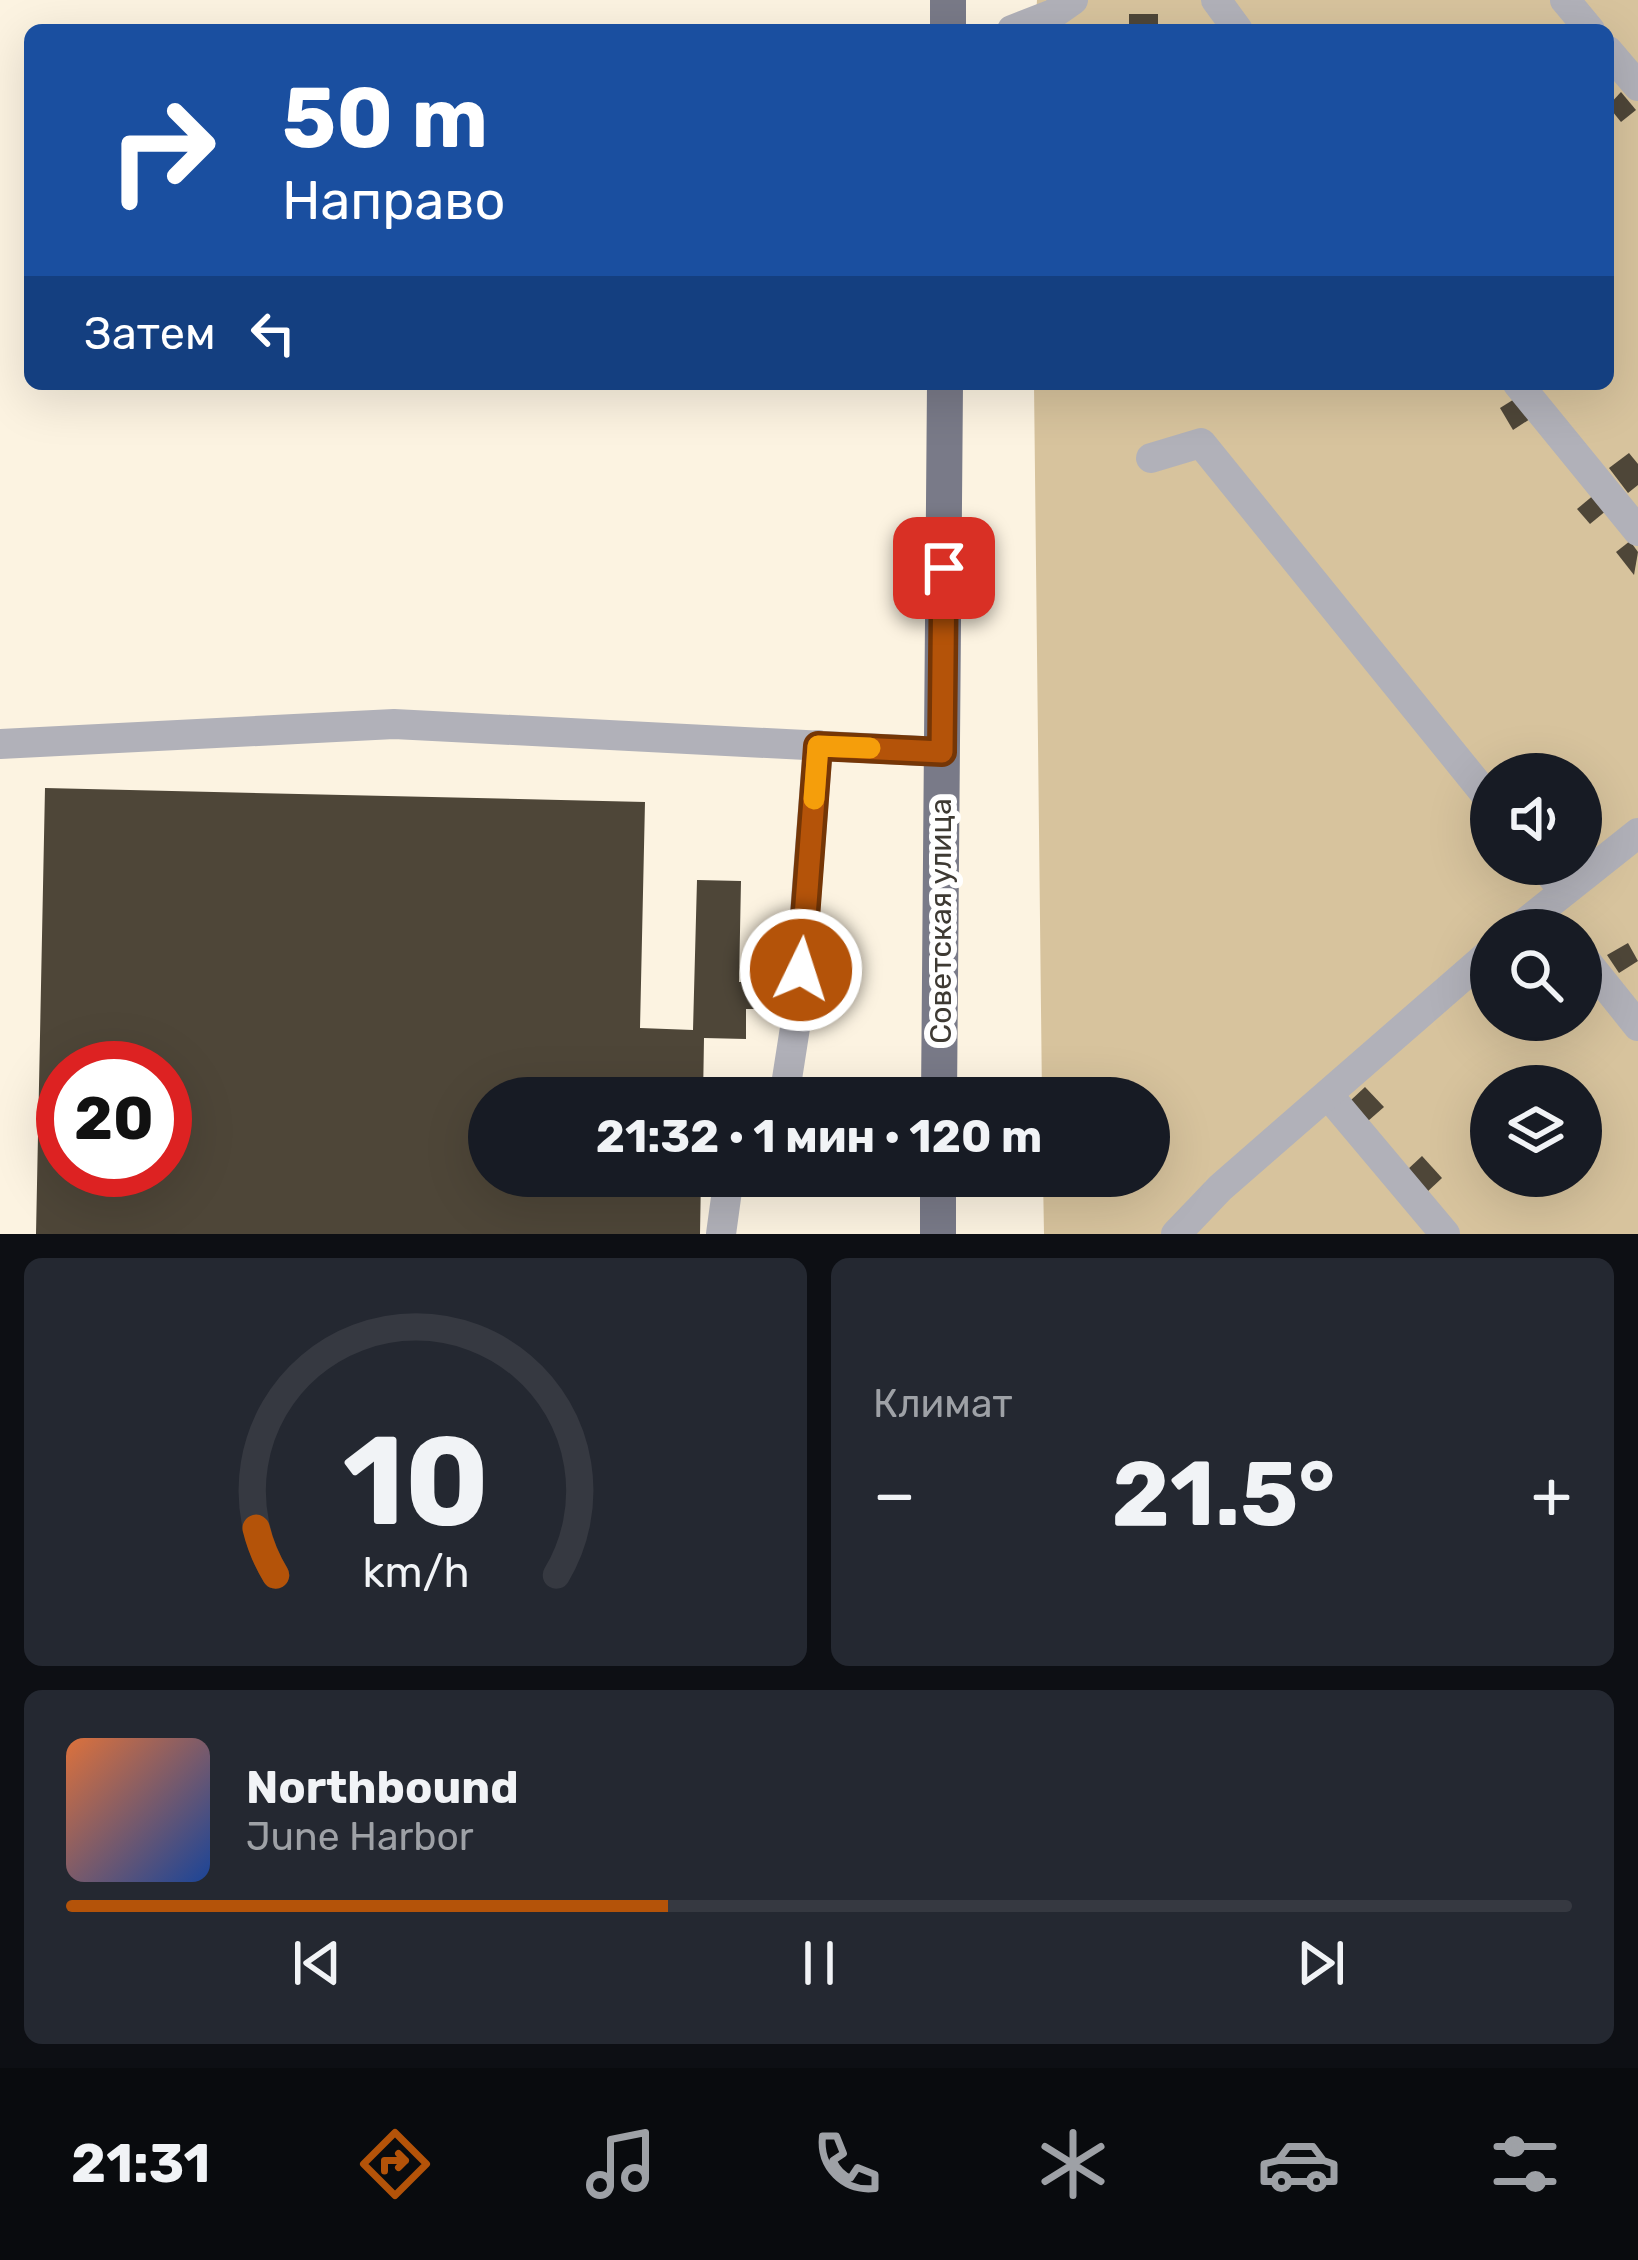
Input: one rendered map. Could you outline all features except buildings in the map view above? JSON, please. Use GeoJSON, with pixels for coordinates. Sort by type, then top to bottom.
{"type":"FeatureCollection","features":[{"type":"Feature","properties":{"kind":"main road","name":"Советская улица"},"geometry":{"type":"LineString","coordinates":[[939,1077],[945,390]]}},
{"type":"Feature","properties":{"kind":"main road"},"geometry":{"type":"LineString","coordinates":[[938,1197],[938,1234]]}},
{"type":"Feature","properties":{"kind":"street"},"geometry":{"type":"LineString","coordinates":[[1027,24],[1073,0]]}},
{"type":"Feature","properties":{"kind":"street"},"geometry":{"type":"LineString","coordinates":[[1564,0],[1585,24]]}},
{"type":"Feature","properties":{"kind":"street"},"geometry":{"type":"LineString","coordinates":[[1614,58],[1638,86]]}},
{"type":"Feature","properties":{"kind":"street"},"geometry":{"type":"LineString","coordinates":[[1523,390],[1638,531]]}},
{"type":"Feature","properties":{"kind":"street"},"geometry":{"type":"LineString","coordinates":[[1151,458],[1201,443],[1470,775]]}},
{"type":"Feature","properties":{"kind":"street"},"geometry":{"type":"LineString","coordinates":[[0,744],[394,724],[942,752]]}},
{"type":"Feature","properties":{"kind":"street"},"geometry":{"type":"LineString","coordinates":[[787,1077],[797,1015],[818,746]]}},
{"type":"Feature","properties":{"kind":"street"},"geometry":{"type":"LineString","coordinates":[[1555,909],[1638,833]]}},
{"type":"Feature","properties":{"kind":"street"},"geometry":{"type":"LineString","coordinates":[[1177,1234],[1220,1188],[1470,971]]}},
{"type":"Feature","properties":{"kind":"street"},"geometry":{"type":"LineString","coordinates":[[1602,982],[1638,1026]]}},
{"type":"Feature","properties":{"kind":"street"},"geometry":{"type":"LineString","coordinates":[[1329,1096],[1445,1234]]}},
{"type":"Feature","properties":{"kind":"street"},"geometry":{"type":"LineString","coordinates":[[721,1234],[726,1197]]}},
{"type":"Feature","properties":{"kind":"shaded area"},"geometry":{"type":"Polygon","coordinates":[[[1037,0],[1638,0],[1638,1234],[1044,1234],[1043,1197],[1170,1197],[1170,1077],[1042,1077],[1034,390],[1614,390],[1614,24],[1035,24],[1037,0]]]}},
{"type":"Feature","properties":{"kind":"slow traffic"},"geometry":{"type":"LineString","coordinates":[[814,799],[818,746],[870,748]]}},
{"type":"Feature","properties":{"kind":"route"},"geometry":{"type":"LineString","coordinates":[[801,970],[818,746],[942,752],[944,568]]}}]}
